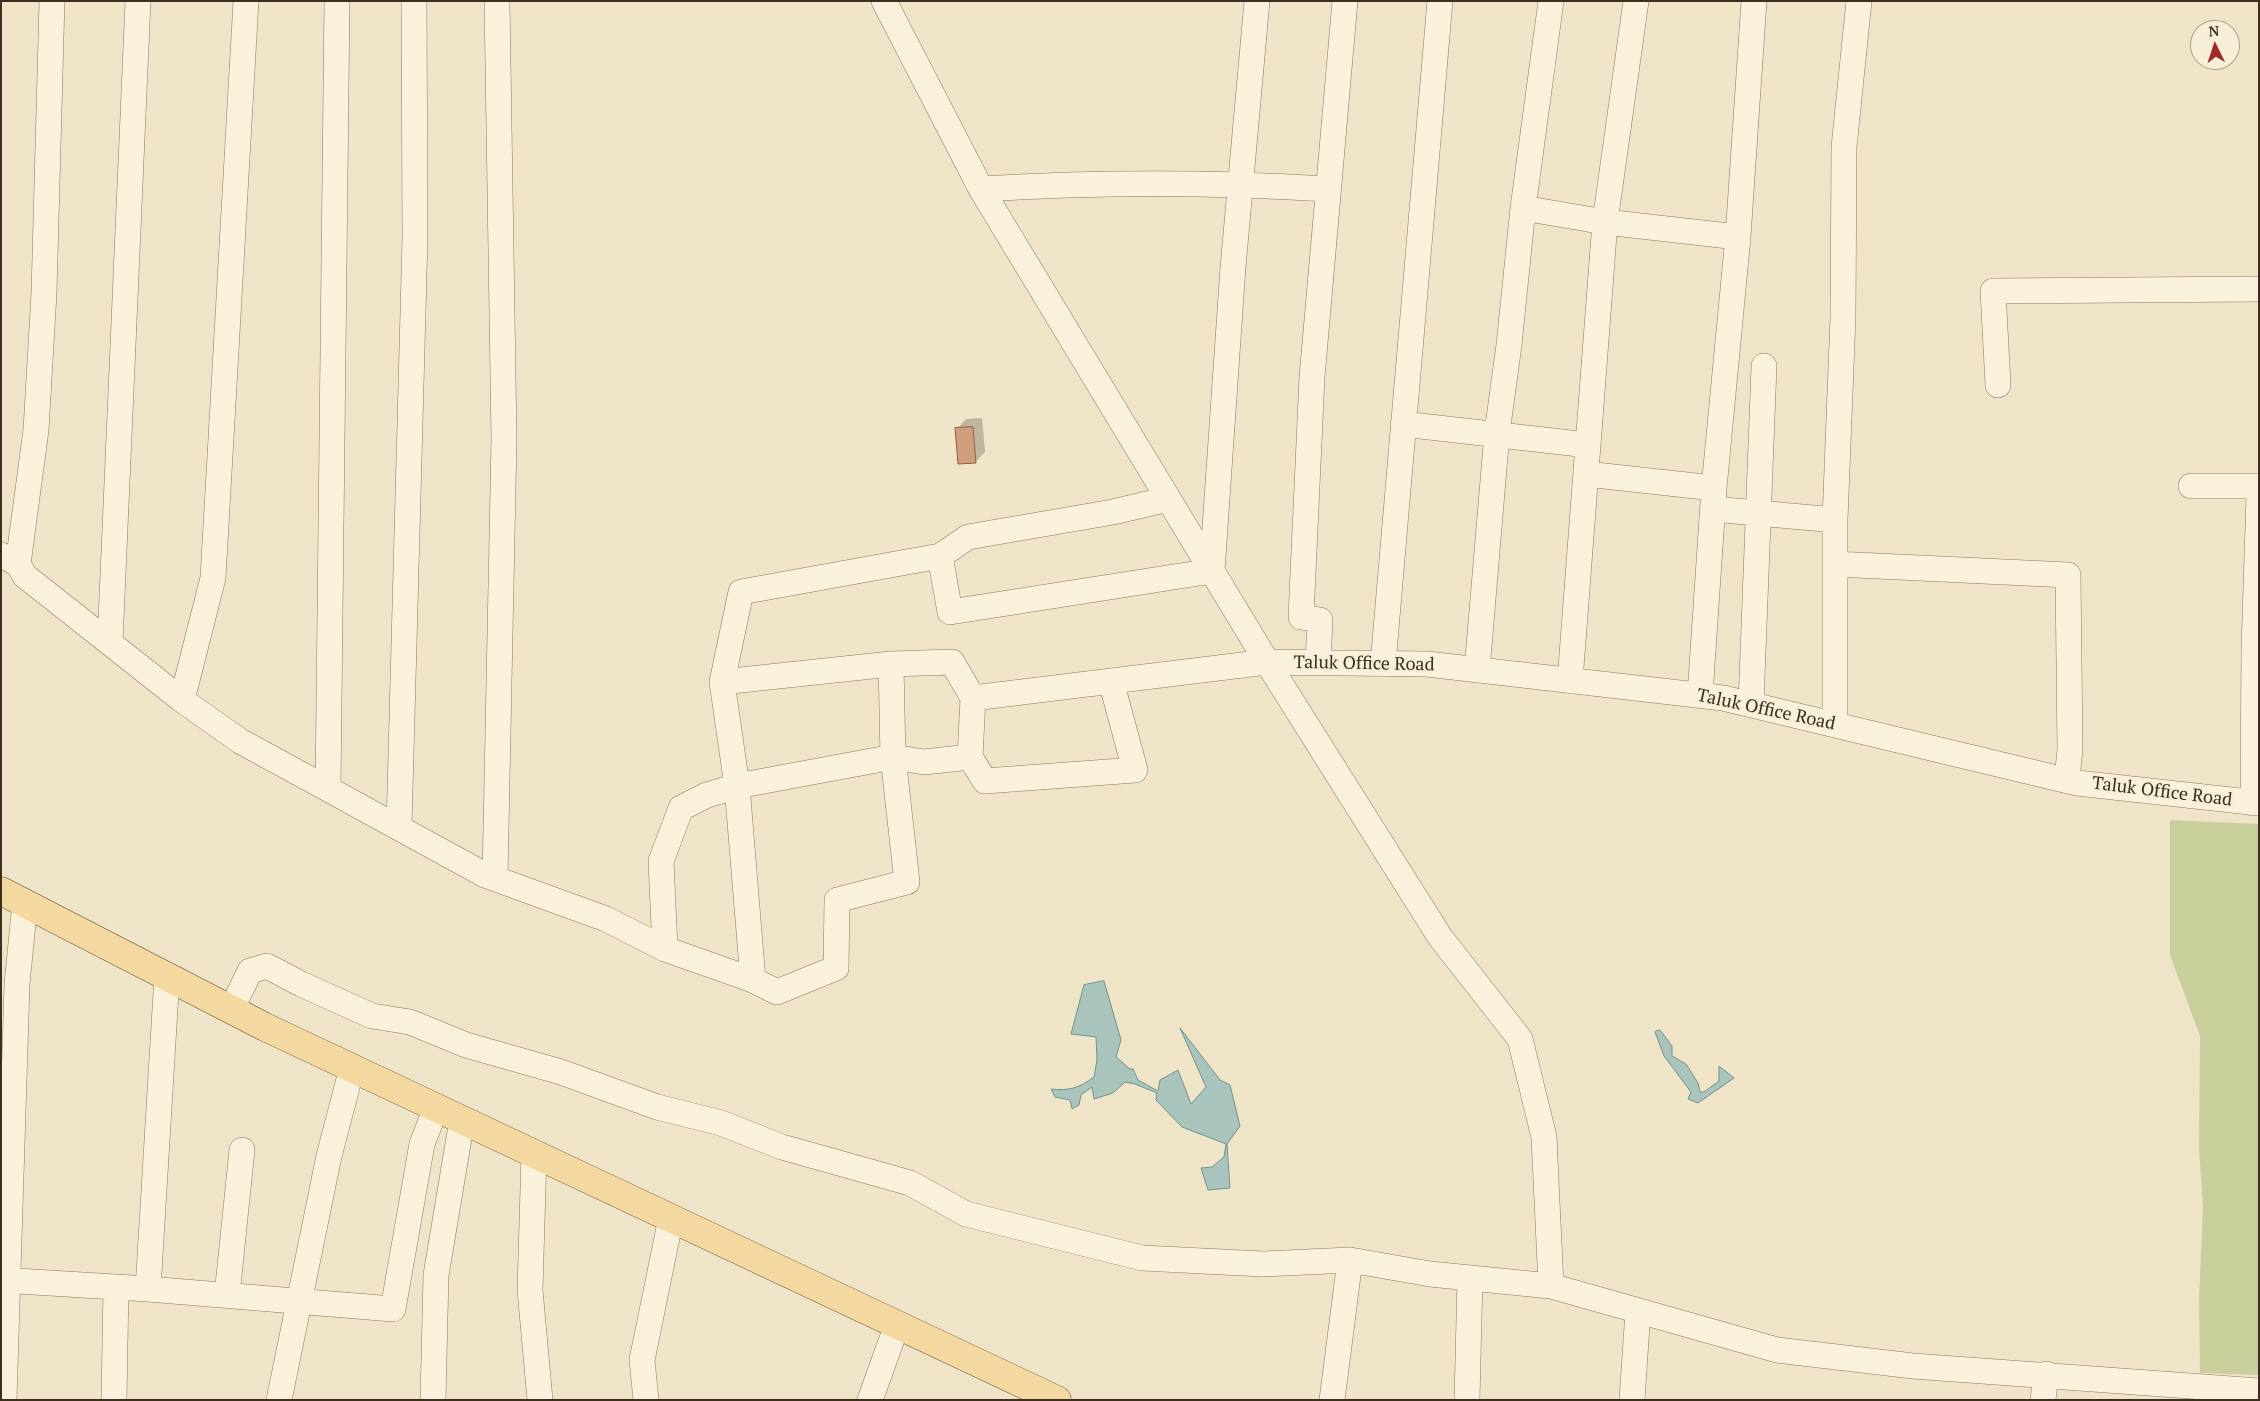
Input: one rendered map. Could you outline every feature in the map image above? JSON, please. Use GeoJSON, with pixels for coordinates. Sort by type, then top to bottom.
{"type":"FeatureCollection","features":[{"type":"Feature","properties":{"kind":"main road"},"geometry":{"type":"LineString","coordinates":[[1,891],[231,1010],[897,1325],[1032,1394],[1057,1400]]}},
{"type":"Feature","properties":{"kind":"street"},"geometry":{"type":"LineString","coordinates":[[52,1],[44,293],[36,430],[10,559],[26,576],[182,700],[240,741],[494,878],[606,919],[665,949],[753,980],[777,992],[836,968],[837,900],[908,882],[893,757],[891,664]]}},
{"type":"Feature","properties":{"kind":"street"},"geometry":{"type":"LineString","coordinates":[[110,643],[138,1]]}},
{"type":"Feature","properties":{"kind":"street"},"geometry":{"type":"LineString","coordinates":[[182,700],[213,578],[246,1]]}},
{"type":"Feature","properties":{"kind":"street"},"geometry":{"type":"LineString","coordinates":[[328,789],[337,1]]}},
{"type":"Feature","properties":{"kind":"street"},"geometry":{"type":"LineString","coordinates":[[399,828],[415,238],[414,1]]}},
{"type":"Feature","properties":{"kind":"street"},"geometry":{"type":"LineString","coordinates":[[494,878],[504,439],[497,1]]}},
{"type":"Feature","properties":{"kind":"street"},"geometry":{"type":"LineString","coordinates":[[884,1],[981,189],[1267,662],[1440,937],[1520,1039],[1544,1137],[1551,1286]]}},
{"type":"Feature","properties":{"kind":"street"},"geometry":{"type":"LineString","coordinates":[[1212,571],[1240,183],[1257,1]]}},
{"type":"Feature","properties":{"kind":"street"},"geometry":{"type":"LineString","coordinates":[[1318,663],[1320,620],[1301,617],[1312,377],[1345,1]]}},
{"type":"Feature","properties":{"kind":"street"},"geometry":{"type":"LineString","coordinates":[[1383,664],[1440,1]]}},
{"type":"Feature","properties":{"kind":"street"},"geometry":{"type":"LineString","coordinates":[[1477,670],[1496,434],[1509,345],[1523,208],[1551,1]]}},
{"type":"Feature","properties":{"kind":"street"},"geometry":{"type":"LineString","coordinates":[[1570,681],[1605,222],[1636,1]]}},
{"type":"Feature","properties":{"kind":"street"},"geometry":{"type":"LineString","coordinates":[[1700,695],[1713,498],[1738,237],[1747,82],[1754,1]]}},
{"type":"Feature","properties":{"kind":"street"},"geometry":{"type":"LineString","coordinates":[[1835,725],[1835,520],[1843,317],[1844,146],[1859,1]]}},
{"type":"Feature","properties":{"kind":"street"},"geometry":{"type":"LineString","coordinates":[[981,189],[1054,184],[1240,183],[1328,189]]}},
{"type":"Feature","properties":{"kind":"street"},"geometry":{"type":"LineString","coordinates":[[1523,208],[1605,222],[1738,237]]}},
{"type":"Feature","properties":{"kind":"street"},"geometry":{"type":"LineString","coordinates":[[1998,385],[1993,291],[2259,288]]}},
{"type":"Feature","properties":{"kind":"street"},"geometry":{"type":"LineString","coordinates":[[1750,704],[1764,366]]}},
{"type":"Feature","properties":{"kind":"street"},"geometry":{"type":"LineString","coordinates":[[1403,424],[1588,445]]}},
{"type":"Feature","properties":{"kind":"street"},"geometry":{"type":"LineString","coordinates":[[1586,474],[1713,498],[1758,513],[1835,520]]}},
{"type":"Feature","properties":{"kind":"street"},"geometry":{"type":"LineString","coordinates":[[2192,486],[2259,486]]}},
{"type":"Feature","properties":{"kind":"street"},"geometry":{"type":"LineString","coordinates":[[2256,803],[2254,649],[2259,495]]}},
{"type":"Feature","properties":{"kind":"street"},"geometry":{"type":"LineString","coordinates":[[753,980],[737,786],[722,682],[741,592],[940,556],[968,537],[1113,512],[1168,499]]}},
{"type":"Feature","properties":{"kind":"street"},"geometry":{"type":"LineString","coordinates":[[940,556],[950,612],[1212,571]]}},
{"type":"Feature","properties":{"kind":"street"},"geometry":{"type":"LineString","coordinates":[[1835,564],[2068,575],[2070,749],[2067,780]]}},
{"type":"Feature","properties":{"kind":"street"},"geometry":{"type":"LineString","coordinates":[[722,682],[891,664],[952,662],[973,698],[970,757],[985,781],[1135,770],[1111,681]]}},
{"type":"Feature","properties":{"kind":"street","name":"Taluk Office Road"},"geometry":{"type":"LineString","coordinates":[[973,698],[1267,662],[1427,664],[1700,695],[1750,704],[2067,780],[2256,803]]}},
{"type":"Feature","properties":{"kind":"street"},"geometry":{"type":"LineString","coordinates":[[665,949],[661,860],[682,808],[707,795],[737,786],[893,757],[924,762],[970,757]]}},
{"type":"Feature","properties":{"kind":"street"},"geometry":{"type":"LineString","coordinates":[[4,1400],[4,1280],[17,984],[25,903]]}},
{"type":"Feature","properties":{"kind":"street"},"geometry":{"type":"LineString","coordinates":[[231,1010],[250,971],[267,966],[301,984],[372,1016],[410,1022],[466,1046],[561,1072],[657,1107],[722,1123],[782,1147],[910,1184],[966,1214],[1142,1258],[1263,1264],[1350,1260],[1430,1274],[1551,1286],[1777,1350],[1913,1366],[2046,1374],[2259,1391]]}},
{"type":"Feature","properties":{"kind":"street"},"geometry":{"type":"LineString","coordinates":[[148,1289],[166,976]]}},
{"type":"Feature","properties":{"kind":"street"},"geometry":{"type":"LineString","coordinates":[[279,1400],[329,1156],[352,1068]]}},
{"type":"Feature","properties":{"kind":"street"},"geometry":{"type":"LineString","coordinates":[[4,1280],[148,1289],[393,1309],[422,1144],[436,1108]]}},
{"type":"Feature","properties":{"kind":"street"},"geometry":{"type":"LineString","coordinates":[[433,1400],[436,1275],[462,1120]]}},
{"type":"Feature","properties":{"kind":"street"},"geometry":{"type":"LineString","coordinates":[[227,1295],[242,1150]]}},
{"type":"Feature","properties":{"kind":"street"},"geometry":{"type":"LineString","coordinates":[[534,1154],[530,1290],[540,1400]]}},
{"type":"Feature","properties":{"kind":"street"},"geometry":{"type":"LineString","coordinates":[[646,1400],[642,1360],[671,1218]]}},
{"type":"Feature","properties":{"kind":"street"},"geometry":{"type":"LineString","coordinates":[[1332,1400],[1350,1260]]}},
{"type":"Feature","properties":{"kind":"street"},"geometry":{"type":"LineString","coordinates":[[1467,1400],[1470,1278]]}},
{"type":"Feature","properties":{"kind":"street"},"geometry":{"type":"LineString","coordinates":[[114,1400],[116,1287]]}},
{"type":"Feature","properties":{"kind":"street"},"geometry":{"type":"LineString","coordinates":[[1632,1400],[1638,1311]]}},
{"type":"Feature","properties":{"kind":"street"},"geometry":{"type":"LineString","coordinates":[[870,1400],[897,1325]]}},
{"type":"Feature","properties":{"kind":"street"},"geometry":{"type":"LineString","coordinates":[[2043,1400],[2046,1374]]}},
{"type":"Feature","properties":{"kind":"green space"},"geometry":{"type":"Polygon","coordinates":[[[2170,820],[2259,824],[2259,1375],[2200,1373],[2199,1298],[2203,1207],[2199,1149],[2200,1036],[2170,955],[2170,820]]]}},
{"type":"Feature","properties":{"kind":"water"},"geometry":{"type":"Polygon","coordinates":[[[1104,981],[1121,1040],[1116,1057],[1130,1069],[1133,1069],[1138,1080],[1158,1091],[1160,1080],[1178,1070],[1191,1104],[1206,1087],[1180,1028],[1220,1080],[1230,1085],[1240,1126],[1227,1144],[1230,1188],[1208,1190],[1201,1168],[1212,1167],[1224,1157],[1226,1144],[1182,1127],[1156,1100],[1157,1093],[1125,1082],[1113,1093],[1094,1099],[1092,1087],[1081,1095],[1079,1105],[1072,1109],[1070,1100],[1055,1097],[1051,1089],[1064,1090],[1074,1088],[1094,1077],[1097,1060],[1096,1037],[1071,1034],[1084,985],[1104,981]]]}},
{"type":"Feature","properties":{"kind":"water"},"geometry":{"type":"Polygon","coordinates":[[[1660,1030],[1672,1046],[1672,1056],[1686,1064],[1698,1083],[1700,1092],[1704,1092],[1719,1081],[1719,1066],[1734,1078],[1698,1103],[1688,1099],[1691,1092],[1664,1056],[1655,1032],[1660,1030]]]}},
{"type":"Feature","properties":{"kind":"building"},"geometry":{"type":"Polygon","coordinates":[[[973,427],[976,463],[958,464],[955,428],[973,427]]]}}]}
